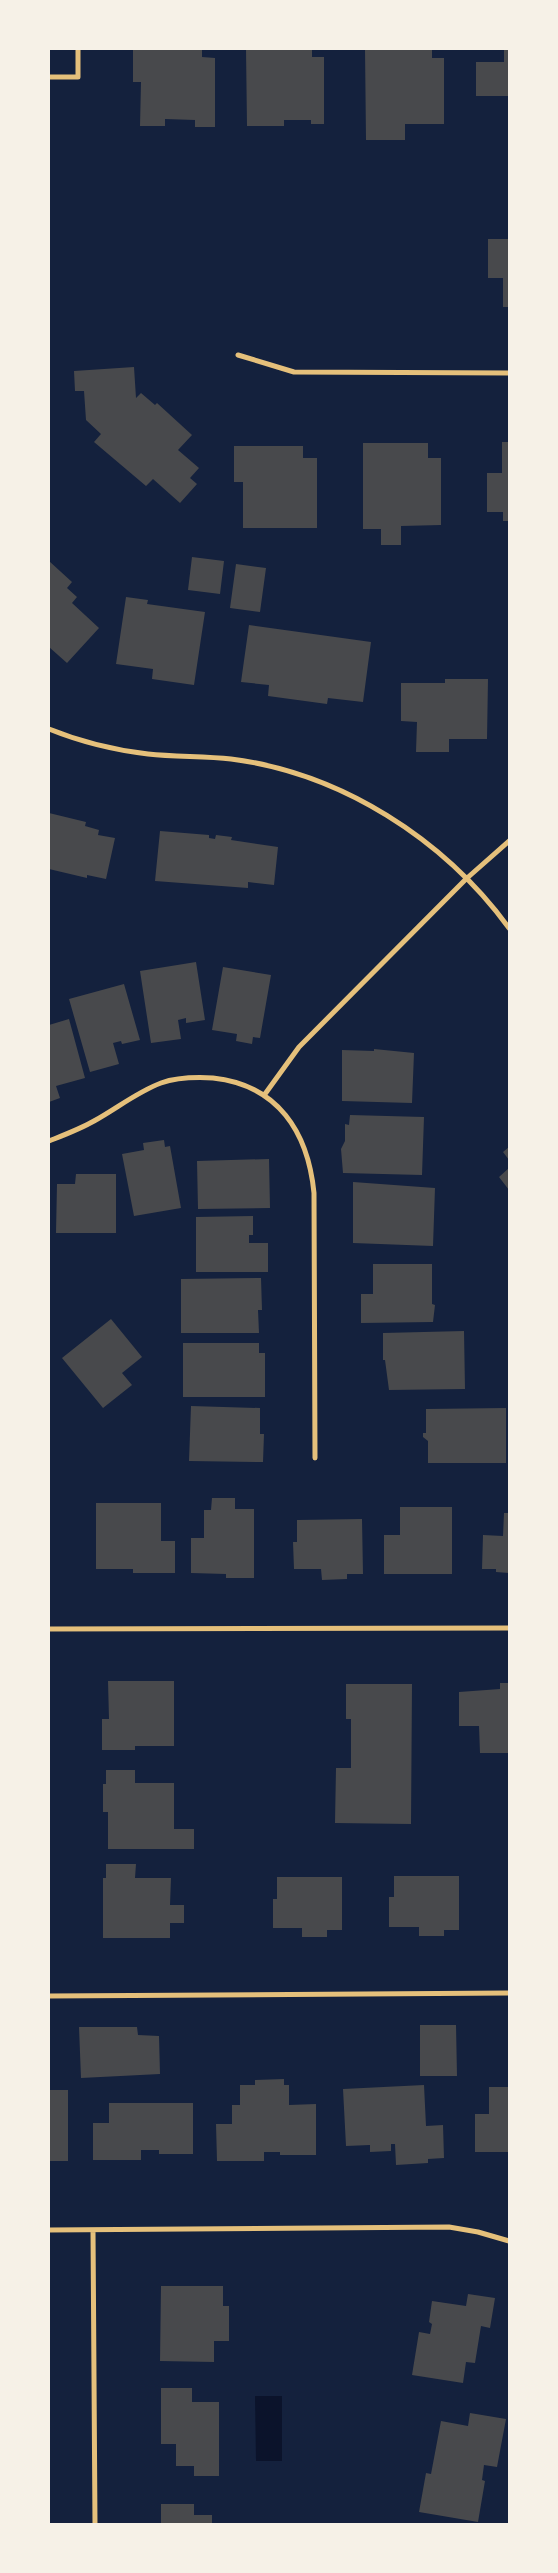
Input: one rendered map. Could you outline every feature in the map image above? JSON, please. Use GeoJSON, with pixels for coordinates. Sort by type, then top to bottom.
{"type":"FeatureCollection","features":[{"type":"Feature","properties":{"kind":"street"},"geometry":{"type":"LineString","coordinates":[[49,77],[78,77],[78,49]]}},
{"type":"Feature","properties":{"kind":"street"},"geometry":{"type":"LineString","coordinates":[[238,356],[294,372],[509,373]]}},
{"type":"Feature","properties":{"kind":"street"},"geometry":{"type":"LineString","coordinates":[[49,730],[82,741],[113,748],[149,754],[232,759],[274,768],[315,780],[380,811],[413,833],[466,879],[509,928]]}},
{"type":"Feature","properties":{"kind":"street"},"geometry":{"type":"LineString","coordinates":[[264,1094],[300,1047],[466,879],[509,841]]}},
{"type":"Feature","properties":{"kind":"street"},"geometry":{"type":"LineString","coordinates":[[49,1141],[94,1121],[146,1090],[170,1080],[190,1077],[235,1082],[264,1094],[284,1114],[300,1138],[312,1174],[314,1193],[315,1458]]}},
{"type":"Feature","properties":{"kind":"street"},"geometry":{"type":"LineString","coordinates":[[49,1629],[509,1628]]}},
{"type":"Feature","properties":{"kind":"street"},"geometry":{"type":"LineString","coordinates":[[49,1996],[509,1993]]}},
{"type":"Feature","properties":{"kind":"street"},"geometry":{"type":"LineString","coordinates":[[49,2230],[449,2227],[478,2232],[509,2241]]}},
{"type":"Feature","properties":{"kind":"street"},"geometry":{"type":"LineString","coordinates":[[93,2230],[95,2524]]}},
{"type":"Feature","properties":{"kind":"water"},"geometry":{"type":"Polygon","coordinates":[[[255,2396],[282,2396],[282,2461],[256,2461],[255,2396]]]}},
{"type":"Feature","properties":{"kind":"building"},"geometry":{"type":"Polygon","coordinates":[[[133,49],[202,49],[202,57],[215,58],[215,127],[195,127],[195,120],[165,119],[165,126],[140,126],[141,82],[133,82],[133,49]]]}},
{"type":"Feature","properties":{"kind":"building"},"geometry":{"type":"Polygon","coordinates":[[[246,49],[312,49],[312,57],[324,57],[324,124],[311,124],[311,120],[284,120],[284,126],[247,126],[246,49]]]}},
{"type":"Feature","properties":{"kind":"building"},"geometry":{"type":"Polygon","coordinates":[[[365,49],[432,49],[432,58],[444,58],[444,124],[405,124],[405,140],[366,140],[365,49]]]}},
{"type":"Feature","properties":{"kind":"building"},"geometry":{"type":"Polygon","coordinates":[[[504,49],[509,49],[509,96],[476,96],[476,62],[504,62],[504,49]]]}},
{"type":"Feature","properties":{"kind":"building"},"geometry":{"type":"Polygon","coordinates":[[[488,239],[509,239],[509,307],[503,307],[503,278],[488,278],[488,239]]]}},
{"type":"Feature","properties":{"kind":"building"},"geometry":{"type":"Polygon","coordinates":[[[134,367],[136,398],[141,393],[155,405],[157,403],[192,435],[178,450],[199,468],[190,478],[197,484],[180,503],[153,479],[146,486],[94,442],[101,434],[86,420],[84,391],[75,391],[74,371],[134,367]]]}},
{"type":"Feature","properties":{"kind":"building"},"geometry":{"type":"Polygon","coordinates":[[[502,442],[509,442],[509,521],[503,521],[503,512],[487,512],[487,473],[502,473],[502,442]]]}},
{"type":"Feature","properties":{"kind":"building"},"geometry":{"type":"Polygon","coordinates":[[[363,443],[428,443],[428,458],[441,458],[441,525],[401,526],[401,545],[381,545],[381,529],[363,529],[363,443]]]}},
{"type":"Feature","properties":{"kind":"building"},"geometry":{"type":"Polygon","coordinates":[[[234,446],[303,446],[303,458],[317,458],[317,528],[243,528],[243,482],[234,482],[234,446]]]}},
{"type":"Feature","properties":{"kind":"building"},"geometry":{"type":"Polygon","coordinates":[[[192,557],[224,561],[220,594],[188,590],[192,557]]]}},
{"type":"Feature","properties":{"kind":"building"},"geometry":{"type":"Polygon","coordinates":[[[49,561],[72,582],[67,588],[77,597],[72,603],[99,628],[67,663],[49,647],[49,561]]]}},
{"type":"Feature","properties":{"kind":"building"},"geometry":{"type":"Polygon","coordinates":[[[236,564],[266,568],[260,612],[230,608],[236,564]]]}},
{"type":"Feature","properties":{"kind":"building"},"geometry":{"type":"Polygon","coordinates":[[[126,597],[148,600],[147,604],[205,612],[194,685],[152,679],[153,669],[116,664],[126,597]]]}},
{"type":"Feature","properties":{"kind":"building"},"geometry":{"type":"Polygon","coordinates":[[[249,625],[371,642],[363,702],[328,698],[327,704],[268,696],[269,685],[241,682],[249,625]]]}},
{"type":"Feature","properties":{"kind":"building"},"geometry":{"type":"Polygon","coordinates":[[[445,679],[488,679],[487,739],[449,739],[449,752],[416,752],[417,722],[401,721],[401,683],[445,683],[445,679]]]}},
{"type":"Feature","properties":{"kind":"building"},"geometry":{"type":"Polygon","coordinates":[[[49,813],[86,822],[85,826],[99,830],[98,835],[115,838],[106,879],[87,875],[87,878],[49,869],[49,813]]]}},
{"type":"Feature","properties":{"kind":"building"},"geometry":{"type":"Polygon","coordinates":[[[160,831],[209,835],[209,838],[215,839],[216,835],[232,837],[231,840],[278,847],[274,885],[248,882],[248,888],[155,881],[160,831]]]}},
{"type":"Feature","properties":{"kind":"building"},"geometry":{"type":"Polygon","coordinates":[[[196,962],[205,1020],[186,1023],[186,1018],[178,1020],[181,1039],[151,1043],[140,971],[196,962]]]}},
{"type":"Feature","properties":{"kind":"building"},"geometry":{"type":"Polygon","coordinates":[[[223,967],[271,975],[260,1038],[253,1037],[252,1044],[236,1041],[237,1034],[212,1030],[223,967]]]}},
{"type":"Feature","properties":{"kind":"building"},"geometry":{"type":"Polygon","coordinates":[[[124,984],[140,1040],[122,1044],[121,1041],[113,1043],[119,1064],[90,1072],[69,999],[124,984]]]}},
{"type":"Feature","properties":{"kind":"building"},"geometry":{"type":"Polygon","coordinates":[[[69,1019],[85,1078],[56,1086],[60,1098],[49,1102],[49,1025],[69,1019]]]}},
{"type":"Feature","properties":{"kind":"building"},"geometry":{"type":"Polygon","coordinates":[[[374,1049],[414,1053],[412,1103],[342,1101],[342,1050],[374,1051],[374,1049]]]}},
{"type":"Feature","properties":{"kind":"building"},"geometry":{"type":"Polygon","coordinates":[[[350,1115],[424,1117],[422,1175],[343,1173],[341,1149],[345,1141],[345,1124],[349,1125],[350,1115]]]}},
{"type":"Feature","properties":{"kind":"building"},"geometry":{"type":"Polygon","coordinates":[[[164,1140],[165,1147],[170,1146],[181,1208],[134,1216],[122,1154],[144,1150],[143,1143],[164,1140]]]}},
{"type":"Feature","properties":{"kind":"building"},"geometry":{"type":"Polygon","coordinates":[[[509,1147],[509,1160],[503,1152],[509,1147]]]}},
{"type":"Feature","properties":{"kind":"building"},"geometry":{"type":"Polygon","coordinates":[[[269,1159],[270,1208],[198,1209],[197,1161],[269,1159]]]}},
{"type":"Feature","properties":{"kind":"building"},"geometry":{"type":"Polygon","coordinates":[[[509,1168],[509,1190],[499,1177],[509,1168]]]}},
{"type":"Feature","properties":{"kind":"building"},"geometry":{"type":"Polygon","coordinates":[[[76,1174],[116,1174],[116,1233],[56,1233],[57,1184],[75,1184],[76,1174]]]}},
{"type":"Feature","properties":{"kind":"building"},"geometry":{"type":"Polygon","coordinates":[[[353,1182],[435,1188],[433,1246],[353,1243],[353,1182]]]}},
{"type":"Feature","properties":{"kind":"building"},"geometry":{"type":"Polygon","coordinates":[[[253,1216],[253,1235],[249,1235],[249,1243],[268,1243],[268,1272],[196,1272],[196,1217],[253,1216]]]}},
{"type":"Feature","properties":{"kind":"building"},"geometry":{"type":"Polygon","coordinates":[[[373,1264],[432,1264],[432,1304],[435,1305],[433,1322],[361,1323],[361,1294],[373,1294],[373,1264]]]}},
{"type":"Feature","properties":{"kind":"building"},"geometry":{"type":"Polygon","coordinates":[[[261,1278],[262,1310],[258,1310],[259,1333],[181,1333],[181,1279],[261,1278]]]}},
{"type":"Feature","properties":{"kind":"building"},"geometry":{"type":"Polygon","coordinates":[[[111,1319],[142,1357],[122,1373],[132,1385],[103,1408],[62,1358],[111,1319]]]}},
{"type":"Feature","properties":{"kind":"building"},"geometry":{"type":"Polygon","coordinates":[[[464,1331],[465,1389],[389,1390],[385,1360],[383,1360],[383,1333],[464,1331]]]}},
{"type":"Feature","properties":{"kind":"building"},"geometry":{"type":"Polygon","coordinates":[[[183,1343],[259,1343],[259,1353],[265,1353],[265,1397],[183,1397],[183,1343]]]}},
{"type":"Feature","properties":{"kind":"building"},"geometry":{"type":"Polygon","coordinates":[[[191,1406],[260,1408],[260,1434],[264,1434],[263,1462],[189,1461],[191,1406]]]}},
{"type":"Feature","properties":{"kind":"building"},"geometry":{"type":"Polygon","coordinates":[[[506,1408],[506,1463],[428,1463],[428,1441],[423,1437],[423,1433],[426,1433],[426,1409],[506,1408]]]}},
{"type":"Feature","properties":{"kind":"building"},"geometry":{"type":"Polygon","coordinates":[[[212,1498],[235,1498],[235,1509],[254,1509],[254,1578],[226,1578],[226,1574],[191,1573],[191,1538],[204,1538],[204,1510],[211,1510],[212,1498]]]}},
{"type":"Feature","properties":{"kind":"building"},"geometry":{"type":"Polygon","coordinates":[[[96,1503],[161,1503],[161,1541],[175,1541],[175,1573],[133,1573],[133,1569],[96,1569],[96,1503]]]}},
{"type":"Feature","properties":{"kind":"building"},"geometry":{"type":"Polygon","coordinates":[[[400,1507],[452,1507],[452,1574],[384,1574],[384,1535],[400,1535],[400,1507]]]}},
{"type":"Feature","properties":{"kind":"building"},"geometry":{"type":"Polygon","coordinates":[[[504,1513],[509,1513],[509,1573],[496,1572],[496,1569],[482,1569],[483,1535],[503,1536],[504,1513]]]}},
{"type":"Feature","properties":{"kind":"building"},"geometry":{"type":"Polygon","coordinates":[[[362,1519],[363,1574],[347,1574],[347,1579],[322,1580],[321,1569],[294,1569],[293,1542],[297,1542],[297,1520],[362,1519]]]}},
{"type":"Feature","properties":{"kind":"building"},"geometry":{"type":"Polygon","coordinates":[[[108,1681],[174,1681],[174,1746],[135,1746],[135,1750],[102,1750],[102,1719],[109,1719],[108,1681]]]}},
{"type":"Feature","properties":{"kind":"building"},"geometry":{"type":"Polygon","coordinates":[[[500,1683],[509,1683],[509,1753],[480,1753],[479,1726],[459,1726],[459,1692],[500,1689],[500,1683]]]}},
{"type":"Feature","properties":{"kind":"building"},"geometry":{"type":"Polygon","coordinates":[[[346,1684],[412,1684],[411,1824],[335,1823],[336,1768],[351,1768],[351,1719],[346,1719],[346,1684]]]}},
{"type":"Feature","properties":{"kind":"building"},"geometry":{"type":"Polygon","coordinates":[[[106,1770],[135,1770],[135,1783],[174,1783],[174,1829],[194,1829],[194,1849],[108,1849],[108,1812],[103,1812],[103,1784],[106,1784],[106,1770]]]}},
{"type":"Feature","properties":{"kind":"building"},"geometry":{"type":"Polygon","coordinates":[[[106,1864],[136,1864],[135,1878],[171,1878],[170,1905],[184,1905],[184,1923],[170,1923],[170,1938],[103,1938],[103,1878],[106,1878],[106,1864]]]}},
{"type":"Feature","properties":{"kind":"building"},"geometry":{"type":"Polygon","coordinates":[[[394,1876],[459,1876],[459,1930],[444,1930],[444,1936],[419,1936],[419,1927],[389,1927],[389,1897],[394,1897],[394,1876]]]}},
{"type":"Feature","properties":{"kind":"building"},"geometry":{"type":"Polygon","coordinates":[[[277,1877],[342,1877],[342,1930],[327,1930],[327,1937],[302,1937],[302,1928],[273,1928],[273,1899],[277,1899],[277,1877]]]}},
{"type":"Feature","properties":{"kind":"building"},"geometry":{"type":"Polygon","coordinates":[[[420,2025],[456,2025],[457,2076],[420,2076],[420,2025]]]}},
{"type":"Feature","properties":{"kind":"building"},"geometry":{"type":"Polygon","coordinates":[[[79,2027],[137,2027],[138,2035],[159,2036],[160,2074],[81,2078],[79,2027]]]}},
{"type":"Feature","properties":{"kind":"building"},"geometry":{"type":"Polygon","coordinates":[[[284,2079],[284,2085],[289,2085],[289,2105],[316,2104],[316,2155],[280,2155],[280,2152],[264,2152],[264,2161],[217,2161],[216,2124],[232,2124],[232,2105],[240,2105],[240,2085],[255,2085],[255,2080],[284,2079]]]}},
{"type":"Feature","properties":{"kind":"building"},"geometry":{"type":"Polygon","coordinates":[[[424,2085],[426,2126],[443,2125],[444,2158],[428,2159],[428,2163],[396,2165],[395,2144],[391,2144],[391,2151],[370,2152],[370,2145],[346,2146],[343,2089],[424,2085]]]}},
{"type":"Feature","properties":{"kind":"building"},"geometry":{"type":"Polygon","coordinates":[[[489,2087],[509,2087],[509,2152],[475,2152],[475,2114],[489,2114],[489,2087]]]}},
{"type":"Feature","properties":{"kind":"building"},"geometry":{"type":"Polygon","coordinates":[[[49,2090],[68,2090],[68,2161],[49,2161],[49,2090]]]}},
{"type":"Feature","properties":{"kind":"building"},"geometry":{"type":"Polygon","coordinates":[[[109,2103],[193,2103],[193,2154],[159,2154],[159,2150],[141,2150],[141,2160],[93,2160],[93,2123],[109,2123],[109,2103]]]}},
{"type":"Feature","properties":{"kind":"building"},"geometry":{"type":"Polygon","coordinates":[[[161,2286],[223,2286],[223,2306],[229,2306],[229,2341],[214,2341],[214,2362],[160,2361],[161,2286]]]}},
{"type":"Feature","properties":{"kind":"building"},"geometry":{"type":"Polygon","coordinates":[[[468,2294],[495,2298],[490,2328],[481,2326],[475,2363],[466,2362],[463,2383],[412,2375],[419,2332],[430,2334],[432,2324],[429,2322],[432,2301],[466,2306],[468,2294]]]}},
{"type":"Feature","properties":{"kind":"building"},"geometry":{"type":"Polygon","coordinates":[[[161,2388],[192,2388],[192,2402],[219,2402],[219,2476],[194,2476],[194,2466],[176,2466],[176,2444],[161,2444],[161,2388]]]}},
{"type":"Feature","properties":{"kind":"building"},"geometry":{"type":"Polygon","coordinates":[[[470,2413],[506,2419],[497,2467],[484,2465],[482,2480],[485,2481],[478,2522],[419,2512],[426,2473],[431,2474],[441,2421],[468,2426],[470,2413]]]}},
{"type":"Feature","properties":{"kind":"building"},"geometry":{"type":"Polygon","coordinates":[[[161,2504],[194,2504],[194,2515],[212,2515],[212,2524],[161,2524],[161,2504]]]}}]}
